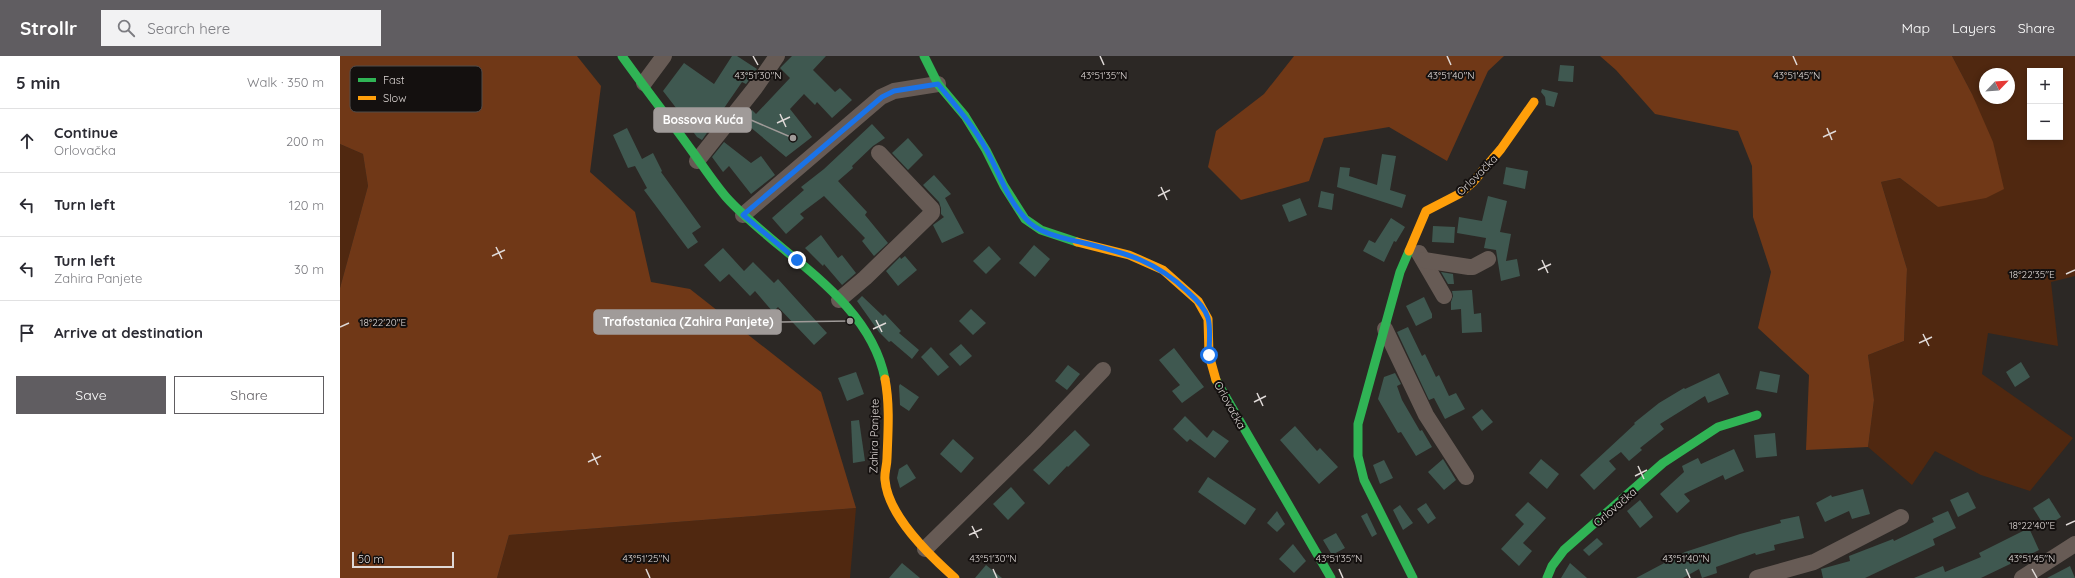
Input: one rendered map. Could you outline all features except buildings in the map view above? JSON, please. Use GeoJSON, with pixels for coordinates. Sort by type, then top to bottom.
{"type":"FeatureCollection","features":[{"type":"Feature","properties":{"kind":"street","name":"Zahira Panjete"},"geometry":{"type":"LineString","coordinates":[[622,56],[644,83],[697,161],[726,197],[743,215],[797,260],[839,300],[867,335],[880,363],[888,401],[887,462],[885,481],[889,497],[906,524],[925,549],[937,563],[955,578]]}},
{"type":"Feature","properties":{"kind":"street"},"geometry":{"type":"LineString","coordinates":[[644,83],[664,56]]}},
{"type":"Feature","properties":{"kind":"street"},"geometry":{"type":"LineString","coordinates":[[697,161],[755,88],[777,56]]}},
{"type":"Feature","properties":{"kind":"street","name":"Orlovačka"},"geometry":{"type":"LineString","coordinates":[[924,56],[938,84],[965,116],[986,150],[1004,186],[1025,219],[1041,230],[1062,238],[1129,254],[1163,270],[1198,301],[1208,319],[1209,355],[1216,382],[1331,578]]}},
{"type":"Feature","properties":{"kind":"street"},"geometry":{"type":"LineString","coordinates":[[743,215],[882,97],[894,91],[938,84]]}},
{"type":"Feature","properties":{"kind":"street","name":"Orlovačka"},"geometry":{"type":"LineString","coordinates":[[1413,578],[1364,480],[1358,456],[1358,424],[1400,272],[1426,211],[1434,205],[1454,198],[1463,191],[1495,158],[1534,102]]}},
{"type":"Feature","properties":{"kind":"street"},"geometry":{"type":"LineString","coordinates":[[839,300],[865,278],[932,213],[932,210],[879,153]]}},
{"type":"Feature","properties":{"kind":"street"},"geometry":{"type":"LineString","coordinates":[[1413,244],[1424,260],[1444,296]]}},
{"type":"Feature","properties":{"kind":"street"},"geometry":{"type":"LineString","coordinates":[[1424,260],[1473,267],[1488,259]]}},
{"type":"Feature","properties":{"kind":"street"},"geometry":{"type":"LineString","coordinates":[[1385,329],[1426,415],[1466,477]]}},
{"type":"Feature","properties":{"kind":"street"},"geometry":{"type":"LineString","coordinates":[[925,549],[1035,441],[1103,370]]}},
{"type":"Feature","properties":{"kind":"street","name":"Orlovačka"},"geometry":{"type":"LineString","coordinates":[[1547,578],[1552,566],[1564,550],[1664,463],[1718,428],[1757,415]]}},
{"type":"Feature","properties":{"kind":"street"},"geometry":{"type":"LineString","coordinates":[[1762,577],[1814,562],[1901,517]]}},
{"type":"Feature","properties":{"kind":"street"},"geometry":{"type":"LineString","coordinates":[[2022,578],[2075,544]]}},
{"type":"Feature","properties":{"kind":"shaded area"},"geometry":{"type":"Polygon","coordinates":[[[340,56],[577,56],[601,86],[590,172],[635,212],[651,282],[690,289],[821,392],[856,508],[509,535],[497,578],[340,578],[340,288],[368,186],[363,154],[340,144],[340,56]]]}},
{"type":"Feature","properties":{"kind":"shaded area"},"geometry":{"type":"Polygon","coordinates":[[[1294,56],[1504,56],[1488,71],[1447,161],[1389,127],[1324,138],[1309,181],[1241,200],[1208,167],[1216,131],[1264,94],[1294,56]]]}},
{"type":"Feature","properties":{"kind":"shaded area"},"geometry":{"type":"Polygon","coordinates":[[[1600,56],[1952,56],[1972,94],[1993,142],[2004,189],[1986,198],[1938,207],[1900,178],[1881,182],[1907,269],[1904,341],[1868,355],[1874,400],[1868,447],[1806,450],[1809,375],[1758,328],[1771,272],[1753,217],[1752,166],[1738,131],[1655,114],[1616,70],[1600,56]]]}},
{"type":"Feature","properties":{"kind":"shaded area"},"geometry":{"type":"Polygon","coordinates":[[[1952,56],[2075,56],[2075,276],[2051,282],[2058,346],[1988,333],[1982,374],[2073,438],[2030,491],[1981,475],[1935,451],[1912,485],[1868,447],[1874,400],[1868,355],[1904,341],[1907,269],[1881,182],[1900,178],[1938,207],[1972,94],[1952,56]]]}},
{"type":"Feature","properties":{"kind":"shaded area"},"geometry":{"type":"Polygon","coordinates":[[[340,144],[363,154],[368,186],[340,288],[340,144]]]}},
{"type":"Feature","properties":{"kind":"shaded area"},"geometry":{"type":"Polygon","coordinates":[[[856,508],[850,578],[497,578],[509,535],[856,508]]]}},
{"type":"Feature","properties":{"kind":"traffic: fast"},"geometry":{"type":"LineString","coordinates":[[622,56],[726,197],[747,218],[819,279],[841,300],[861,324],[876,350],[885,379]]}},
{"type":"Feature","properties":{"kind":"traffic: fast"},"geometry":{"type":"LineString","coordinates":[[924,56],[938,84],[965,116],[986,150],[1004,186],[1025,219],[1041,230],[1077,242]]}},
{"type":"Feature","properties":{"kind":"traffic: fast"},"geometry":{"type":"LineString","coordinates":[[1409,251],[1400,272],[1358,424],[1358,456],[1364,480],[1413,578]]}},
{"type":"Feature","properties":{"kind":"traffic: fast"},"geometry":{"type":"LineString","coordinates":[[1216,380],[1331,578]]}},
{"type":"Feature","properties":{"kind":"traffic: fast"},"geometry":{"type":"LineString","coordinates":[[1547,578],[1552,566],[1564,550],[1663,463],[1718,427],[1757,415]]}},
{"type":"Feature","properties":{"kind":"traffic: slow"},"geometry":{"type":"LineString","coordinates":[[1409,251],[1426,211],[1459,194],[1473,182],[1501,149],[1534,102]]}},
{"type":"Feature","properties":{"kind":"traffic: slow"},"geometry":{"type":"LineString","coordinates":[[1077,242],[1129,255],[1163,270],[1198,301],[1208,319],[1209,355],[1216,380]]}},
{"type":"Feature","properties":{"kind":"traffic: slow"},"geometry":{"type":"LineString","coordinates":[[885,379],[888,399],[887,461],[885,477],[888,494],[902,521],[911,534],[955,578]]}},
{"type":"Feature","properties":{"kind":"place","name":"Bossova Kuća"},"geometry":{"type":"Point","coordinates":[793,138]}},
{"type":"Feature","properties":{"kind":"place","name":"Trafostanica (Zahira Panjete)"},"geometry":{"type":"Point","coordinates":[850,321]}},
{"type":"Feature","properties":{"kind":"route"},"geometry":{"type":"LineString","coordinates":[[797,260],[743,215],[882,97],[894,91],[938,84],[965,116],[986,150],[1004,186],[1025,219],[1041,230],[1062,238],[1129,254],[1163,270],[1198,301],[1205,312],[1208,319],[1209,355]]}}]}
